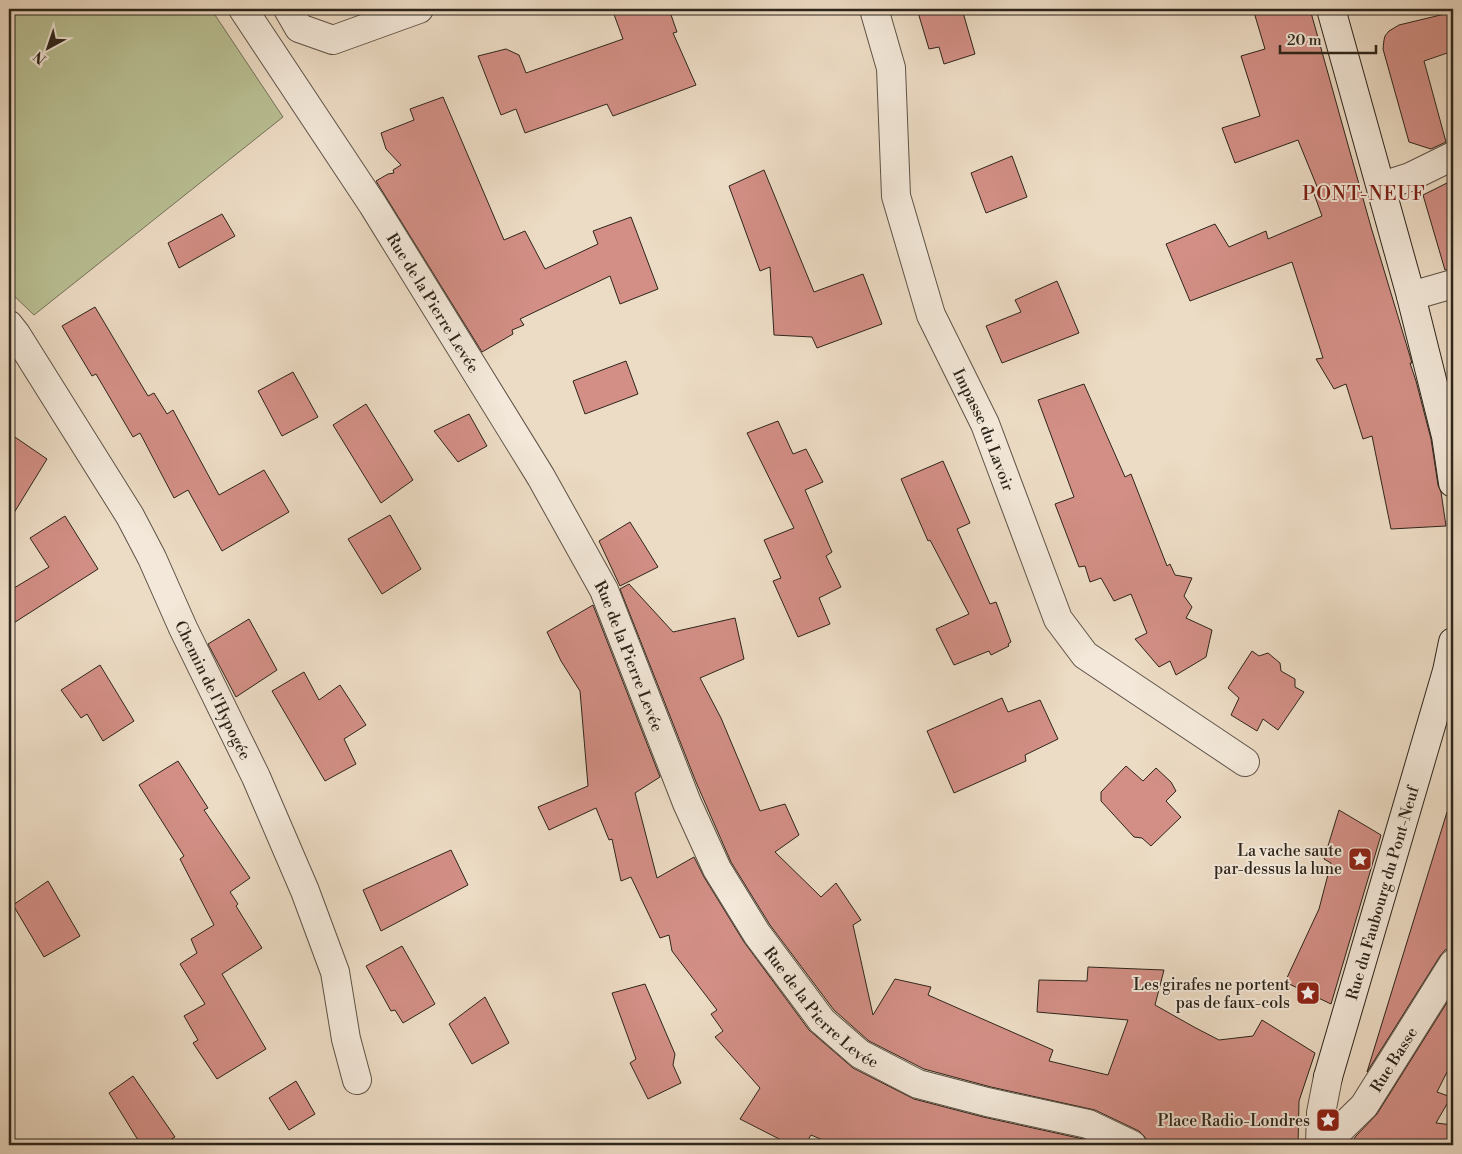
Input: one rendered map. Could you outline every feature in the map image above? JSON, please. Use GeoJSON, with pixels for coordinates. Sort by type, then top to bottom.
{"type":"FeatureCollection","features":[{"type":"Feature","properties":{"kind":"street","name":"Rue de la Pierre Levée"},"geometry":{"type":"LineString","coordinates":[[243,9],[373,205],[541,477],[604,590],[687,803],[717,869],[757,934],[822,1021],[860,1054],[918,1084],[987,1102],[1088,1124],[1132,1145]]}},
{"type":"Feature","properties":{"kind":"street"},"geometry":{"type":"LineString","coordinates":[[288,9],[299,28],[333,40],[419,9]]}},
{"type":"Feature","properties":{"kind":"street","name":"Impasse du Lavoir"},"geometry":{"type":"LineString","coordinates":[[874,9],[891,68],[896,196],[931,315],[985,424],[1058,619],[1085,654],[1245,762]]}},
{"type":"Feature","properties":{"kind":"street"},"geometry":{"type":"LineString","coordinates":[[1331,9],[1382,186],[1411,296],[1446,436],[1453,483]]}},
{"type":"Feature","properties":{"kind":"street"},"geometry":{"type":"LineString","coordinates":[[1382,186],[1410,177],[1453,156]]}},
{"type":"Feature","properties":{"kind":"street"},"geometry":{"type":"LineString","coordinates":[[1411,296],[1453,284]]}},
{"type":"Feature","properties":{"kind":"street","name":"Chemin de l'Hypogée"},"geometry":{"type":"LineString","coordinates":[[9,325],[130,516],[152,558],[183,628],[256,777],[305,890],[335,972],[346,1039],[357,1080]]}},
{"type":"Feature","properties":{"kind":"street","name":"Rue du Faubourg du Pont-Neuf"},"geometry":{"type":"LineString","coordinates":[[1320,1145],[1321,1113],[1328,1077],[1447,671],[1453,642]]}},
{"type":"Feature","properties":{"kind":"street","name":"Rue Basse"},"geometry":{"type":"LineString","coordinates":[[1324,1145],[1364,1106],[1453,964]]}},
{"type":"Feature","properties":{"kind":"green space"},"geometry":{"type":"Polygon","coordinates":[[[19,9],[211,9],[283,117],[34,315],[9,291],[9,13],[19,9]]]}},
{"type":"Feature","properties":{"kind":"building"},"geometry":{"type":"Polygon","coordinates":[[[612,9],[669,9],[677,32],[673,33],[696,85],[613,116],[607,104],[525,133],[516,109],[501,115],[478,56],[506,49],[519,55],[526,73],[623,39],[612,9]]]}},
{"type":"Feature","properties":{"kind":"building"},"geometry":{"type":"Polygon","coordinates":[[[917,9],[962,9],[975,54],[944,64],[939,47],[929,49],[917,9]]]}},
{"type":"Feature","properties":{"kind":"building"},"geometry":{"type":"Polygon","coordinates":[[[1253,9],[1310,9],[1371,227],[1412,363],[1410,363],[1431,439],[1446,526],[1391,529],[1372,436],[1363,439],[1346,384],[1334,389],[1316,359],[1323,358],[1292,262],[1190,301],[1166,244],[1215,224],[1229,247],[1266,231],[1268,239],[1322,216],[1313,191],[1318,189],[1298,140],[1235,163],[1222,128],[1260,116],[1241,56],[1265,49],[1253,9]]]}},
{"type":"Feature","properties":{"kind":"building"},"geometry":{"type":"Polygon","coordinates":[[[1453,12],[1453,51],[1424,61],[1446,142],[1431,149],[1409,142],[1383,49],[1384,40],[1389,31],[1399,25],[1453,12]]]}},
{"type":"Feature","properties":{"kind":"building"},"geometry":{"type":"Polygon","coordinates":[[[443,97],[504,240],[525,231],[545,269],[598,244],[593,231],[631,217],[658,289],[620,304],[610,276],[520,319],[524,325],[512,330],[513,334],[482,352],[376,181],[388,174],[394,173],[393,170],[401,165],[386,149],[381,133],[414,120],[410,109],[443,97]]]}},
{"type":"Feature","properties":{"kind":"building"},"geometry":{"type":"Polygon","coordinates":[[[1012,156],[1027,197],[986,213],[971,173],[1012,156]]]}},
{"type":"Feature","properties":{"kind":"building"},"geometry":{"type":"Polygon","coordinates":[[[764,170],[814,292],[863,274],[882,324],[817,348],[812,337],[774,335],[770,267],[760,271],[729,186],[764,170]]]}},
{"type":"Feature","properties":{"kind":"building"},"geometry":{"type":"Polygon","coordinates":[[[1453,180],[1453,269],[1445,270],[1423,195],[1453,180]]]}},
{"type":"Feature","properties":{"kind":"building"},"geometry":{"type":"Polygon","coordinates":[[[222,214],[235,236],[179,268],[168,243],[222,214]]]}},
{"type":"Feature","properties":{"kind":"building"},"geometry":{"type":"Polygon","coordinates":[[[1057,281],[1079,333],[1002,363],[986,326],[1021,312],[1015,300],[1057,281]]]}},
{"type":"Feature","properties":{"kind":"building"},"geometry":{"type":"Polygon","coordinates":[[[95,307],[148,396],[154,393],[167,414],[173,410],[219,495],[264,470],[289,512],[222,551],[188,490],[174,498],[140,433],[133,437],[96,374],[92,376],[62,326],[95,307]]]}},
{"type":"Feature","properties":{"kind":"building"},"geometry":{"type":"Polygon","coordinates":[[[626,361],[638,394],[585,414],[573,381],[626,361]]]}},
{"type":"Feature","properties":{"kind":"building"},"geometry":{"type":"Polygon","coordinates":[[[293,372],[318,417],[282,436],[258,391],[293,372]]]}},
{"type":"Feature","properties":{"kind":"building"},"geometry":{"type":"Polygon","coordinates":[[[1084,384],[1125,477],[1131,474],[1167,566],[1170,564],[1175,575],[1192,578],[1184,596],[1192,607],[1186,618],[1212,630],[1206,657],[1176,675],[1170,661],[1159,667],[1135,639],[1147,633],[1131,594],[1114,601],[1101,578],[1090,582],[1085,566],[1079,567],[1055,504],[1074,497],[1038,400],[1084,384]]]}},
{"type":"Feature","properties":{"kind":"building"},"geometry":{"type":"Polygon","coordinates":[[[366,404],[413,480],[381,503],[333,425],[366,404]]]}},
{"type":"Feature","properties":{"kind":"building"},"geometry":{"type":"Polygon","coordinates":[[[469,414],[487,446],[458,462],[434,431],[469,414]]]}},
{"type":"Feature","properties":{"kind":"building"},"geometry":{"type":"Polygon","coordinates":[[[778,421],[793,454],[806,449],[823,482],[805,490],[832,552],[826,556],[841,587],[819,598],[830,624],[798,637],[773,581],[781,578],[764,540],[794,528],[747,433],[778,421]]]}},
{"type":"Feature","properties":{"kind":"building"},"geometry":{"type":"Polygon","coordinates":[[[9,433],[47,459],[9,521],[9,433]]]}},
{"type":"Feature","properties":{"kind":"building"},"geometry":{"type":"Polygon","coordinates":[[[943,461],[970,523],[957,529],[990,604],[996,602],[1011,642],[1008,644],[1009,646],[991,655],[989,651],[954,665],[936,629],[969,614],[930,540],[928,541],[901,479],[943,461]]]}},
{"type":"Feature","properties":{"kind":"building"},"geometry":{"type":"Polygon","coordinates":[[[390,515],[421,569],[382,594],[348,539],[390,515]]]}},
{"type":"Feature","properties":{"kind":"building"},"geometry":{"type":"Polygon","coordinates":[[[65,516],[98,569],[9,626],[9,591],[49,567],[30,538],[65,516]]]}},
{"type":"Feature","properties":{"kind":"building"},"geometry":{"type":"Polygon","coordinates":[[[630,522],[658,567],[620,586],[599,541],[630,522]]]}},
{"type":"Feature","properties":{"kind":"building"},"geometry":{"type":"Polygon","coordinates":[[[629,584],[673,632],[735,618],[744,659],[700,678],[721,718],[760,811],[785,804],[799,835],[775,852],[821,897],[836,883],[861,920],[853,925],[873,1015],[895,979],[931,987],[928,995],[1053,1050],[1049,1061],[1108,1075],[1128,1020],[1037,1012],[1039,980],[1087,981],[1088,967],[1164,970],[1155,1005],[1194,1027],[1219,1040],[1253,1036],[1262,1020],[1315,1053],[1299,1101],[1298,1145],[1147,1145],[1145,1137],[1139,1131],[1095,1110],[991,1087],[924,1069],[869,1041],[834,1010],[770,925],[731,862],[696,782],[620,589],[629,584]]]}},
{"type":"Feature","properties":{"kind":"building"},"geometry":{"type":"Polygon","coordinates":[[[593,605],[660,777],[635,793],[657,878],[694,857],[704,877],[744,942],[809,1030],[853,1068],[914,1099],[983,1117],[1083,1139],[1096,1145],[835,1145],[811,1135],[805,1145],[791,1145],[740,1119],[760,1088],[715,1037],[723,1031],[711,1014],[717,1010],[672,951],[669,935],[660,938],[631,877],[621,881],[612,839],[609,840],[596,808],[549,830],[538,807],[588,786],[580,691],[561,661],[547,632],[593,605]]]}},
{"type":"Feature","properties":{"kind":"building"},"geometry":{"type":"Polygon","coordinates":[[[249,619],[277,670],[236,697],[208,644],[249,619]]]}},
{"type":"Feature","properties":{"kind":"building"},"geometry":{"type":"Polygon","coordinates":[[[1252,651],[1259,656],[1268,653],[1280,663],[1281,671],[1295,679],[1295,687],[1304,692],[1278,730],[1263,719],[1257,731],[1231,715],[1239,698],[1228,688],[1252,651]]]}},
{"type":"Feature","properties":{"kind":"building"},"geometry":{"type":"Polygon","coordinates":[[[100,665],[134,721],[103,741],[87,714],[81,718],[61,690],[100,665]]]}},
{"type":"Feature","properties":{"kind":"building"},"geometry":{"type":"Polygon","coordinates":[[[304,672],[319,700],[340,685],[366,725],[344,739],[356,764],[325,781],[272,691],[304,672]]]}},
{"type":"Feature","properties":{"kind":"building"},"geometry":{"type":"Polygon","coordinates":[[[1002,698],[1008,712],[1040,700],[1058,739],[1025,755],[1026,761],[954,793],[927,731],[1002,698]]]}},
{"type":"Feature","properties":{"kind":"building"},"geometry":{"type":"Polygon","coordinates":[[[178,761],[208,808],[204,810],[250,878],[230,892],[238,904],[236,906],[262,948],[222,974],[266,1049],[217,1079],[193,1043],[198,1040],[184,1016],[205,1004],[180,964],[197,953],[191,939],[214,925],[180,859],[184,856],[139,785],[178,761]]]}},
{"type":"Feature","properties":{"kind":"building"},"geometry":{"type":"Polygon","coordinates":[[[1126,766],[1143,781],[1156,768],[1171,782],[1176,791],[1166,801],[1181,817],[1151,846],[1142,838],[1134,837],[1101,801],[1101,792],[1126,766]]]}},
{"type":"Feature","properties":{"kind":"building"},"geometry":{"type":"Polygon","coordinates":[[[1339,810],[1381,835],[1331,1004],[1285,982],[1319,909],[1331,863],[1324,859],[1339,810]]]}},
{"type":"Feature","properties":{"kind":"building"},"geometry":{"type":"Polygon","coordinates":[[[1447,812],[1453,812],[1453,948],[1445,950],[1440,956],[1367,1072],[1447,812]]]}},
{"type":"Feature","properties":{"kind":"building"},"geometry":{"type":"Polygon","coordinates":[[[451,850],[468,885],[381,931],[363,890],[451,850]]]}},
{"type":"Feature","properties":{"kind":"building"},"geometry":{"type":"Polygon","coordinates":[[[48,881],[80,936],[44,957],[13,905],[48,881]]]}},
{"type":"Feature","properties":{"kind":"building"},"geometry":{"type":"Polygon","coordinates":[[[402,946],[435,1004],[403,1023],[395,1010],[391,1011],[366,966],[402,946]]]}},
{"type":"Feature","properties":{"kind":"building"},"geometry":{"type":"Polygon","coordinates":[[[645,984],[675,1054],[673,1065],[681,1083],[648,1099],[630,1063],[636,1059],[612,993],[645,984]]]}},
{"type":"Feature","properties":{"kind":"building"},"geometry":{"type":"Polygon","coordinates":[[[1453,993],[1453,1060],[1437,1092],[1451,1097],[1436,1123],[1453,1125],[1453,1145],[1350,1145],[1377,1114],[1453,993]]]}},
{"type":"Feature","properties":{"kind":"building"},"geometry":{"type":"Polygon","coordinates":[[[485,997],[509,1043],[472,1064],[449,1024],[485,997]]]}},
{"type":"Feature","properties":{"kind":"building"},"geometry":{"type":"Polygon","coordinates":[[[133,1076],[175,1137],[161,1145],[141,1145],[109,1093],[133,1076]]]}},
{"type":"Feature","properties":{"kind":"building"},"geometry":{"type":"Polygon","coordinates":[[[296,1081],[315,1114],[289,1130],[269,1098],[296,1081]]]}},
{"type":"Feature","properties":{"kind":"place","name":"La vache saute par-dessus la lune"},"geometry":{"type":"Point","coordinates":[1360,859]}},
{"type":"Feature","properties":{"kind":"place","name":"Les girafes ne portent pas de faux-cols"},"geometry":{"type":"Point","coordinates":[1308,993]}},
{"type":"Feature","properties":{"kind":"place","name":"Place Radio-Londres"},"geometry":{"type":"Point","coordinates":[1328,1120]}},
{"type":"Feature","properties":{"kind":"district","name":"PONT-NEUF"},"geometry":{"type":"Point","coordinates":[1364,193]}}]}
